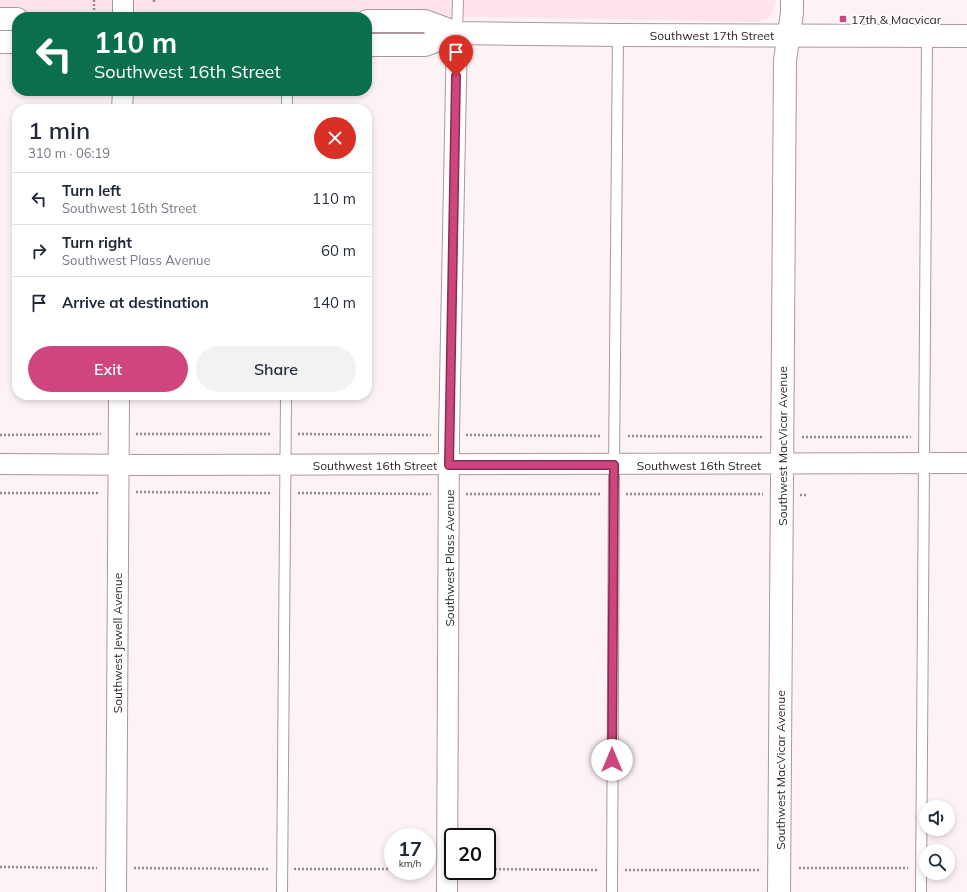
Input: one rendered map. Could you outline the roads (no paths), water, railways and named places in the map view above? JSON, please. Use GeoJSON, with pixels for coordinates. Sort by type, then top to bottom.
{"type":"FeatureCollection","features":[{"type":"Feature","properties":{"kind":"street"},"geometry":{"type":"LineString","coordinates":[[123,0],[123,12]]}},
{"type":"Feature","properties":{"kind":"street","name":"Southwest MacVicar Avenue"},"geometry":{"type":"LineString","coordinates":[[779,892],[785,60],[792,0]]}},
{"type":"Feature","properties":{"kind":"street"},"geometry":{"type":"LineString","coordinates":[[0,19],[12,19]]}},
{"type":"Feature","properties":{"kind":"street","name":"Southwest 17th Street"},"geometry":{"type":"LineString","coordinates":[[372,21],[425,21],[457,33],[967,36]]}},
{"type":"Feature","properties":{"kind":"street","name":"Southwest 17th Street"},"geometry":{"type":"LineString","coordinates":[[372,45],[425,45],[457,33]]}},
{"type":"Feature","properties":{"kind":"street","name":"Southwest Plass Avenue"},"geometry":{"type":"LineString","coordinates":[[447,892],[449,465],[457,33]]}},
{"type":"Feature","properties":{"kind":"street"},"geometry":{"type":"LineString","coordinates":[[0,42],[12,42]]}},
{"type":"Feature","properties":{"kind":"street","name":"Southwest Jewell Avenue"},"geometry":{"type":"LineString","coordinates":[[116,892],[119,400]]}},
{"type":"Feature","properties":{"kind":"street","name":"Southwest 16th Street"},"geometry":{"type":"LineString","coordinates":[[0,464],[782,465],[967,463]]}},
{"type":"Feature","properties":{"kind":"lane"},"geometry":{"type":"LineString","coordinates":[[457,33],[458,0]]}},
{"type":"Feature","properties":{"kind":"lane"},"geometry":{"type":"LineString","coordinates":[[612,892],[618,35]]}},
{"type":"Feature","properties":{"kind":"lane"},"geometry":{"type":"LineString","coordinates":[[921,892],[927,36]]}},
{"type":"Feature","properties":{"kind":"lane"},"geometry":{"type":"LineString","coordinates":[[282,892],[286,400]]}},
{"type":"Feature","properties":{"kind":"place","name":"17th & Macvicar"},"geometry":{"type":"Point","coordinates":[843,19]}}]}
